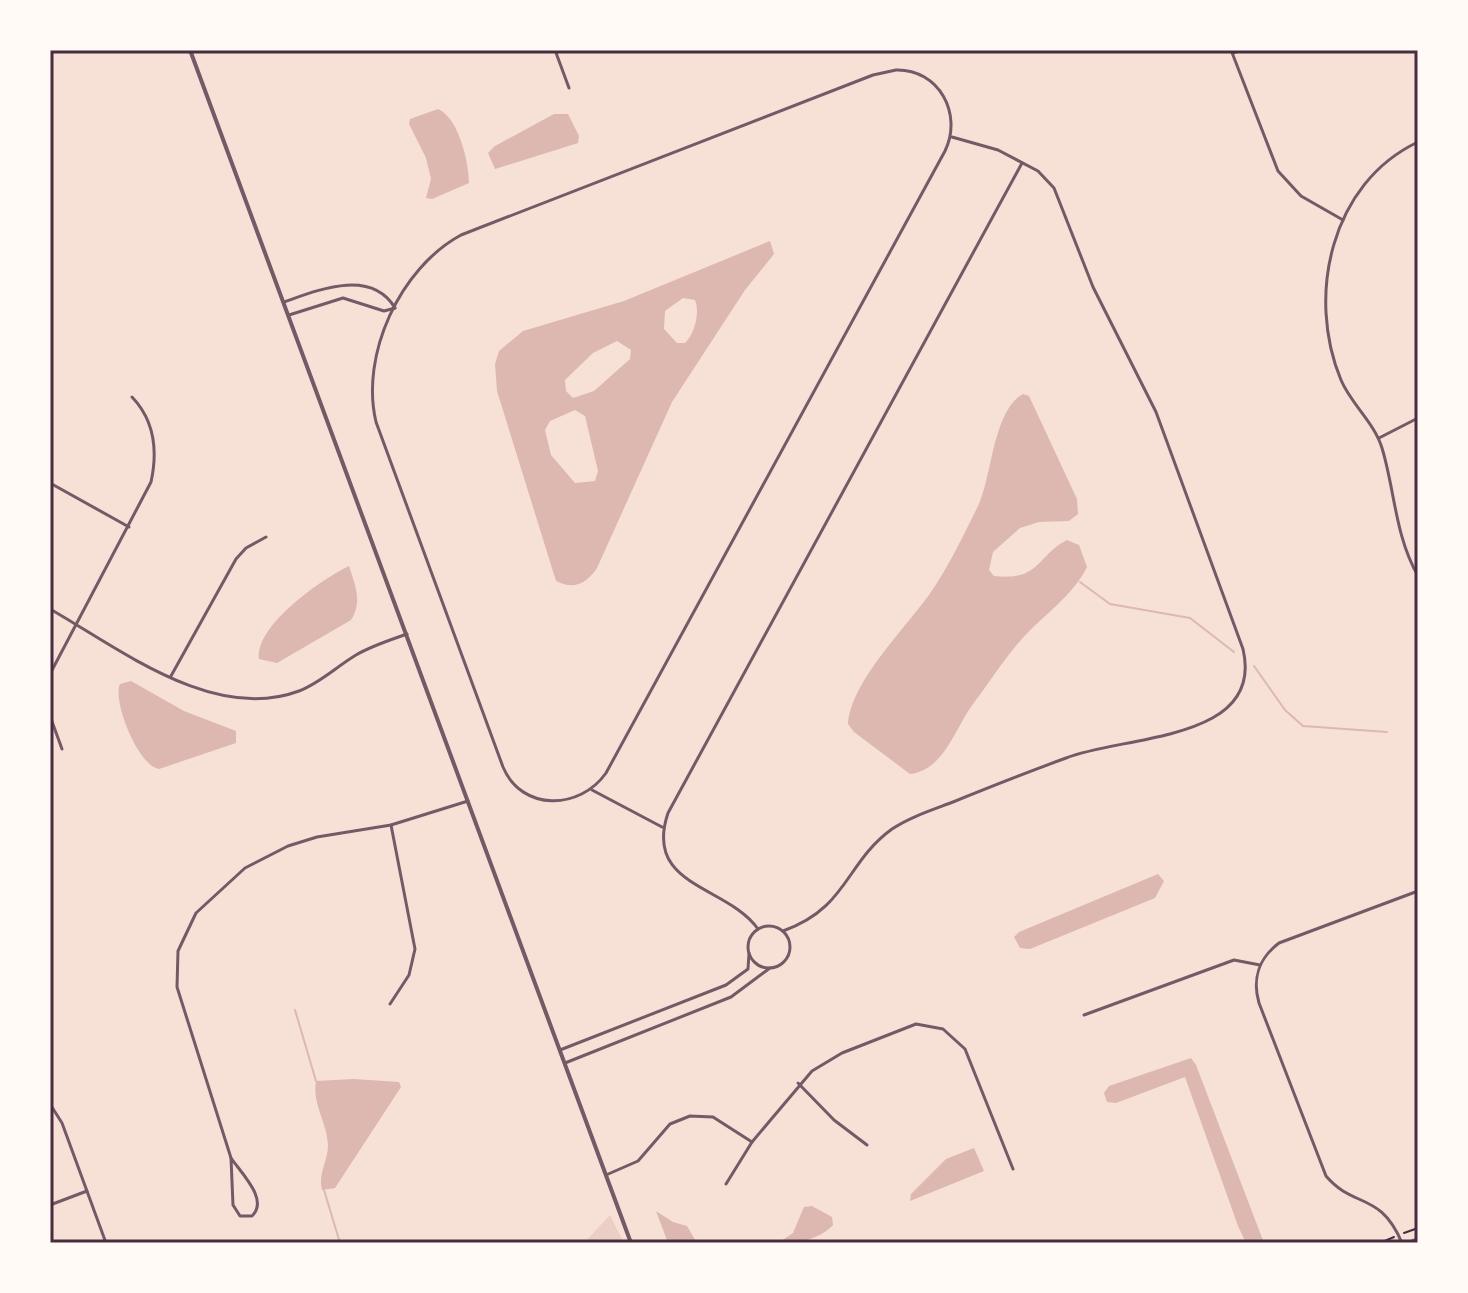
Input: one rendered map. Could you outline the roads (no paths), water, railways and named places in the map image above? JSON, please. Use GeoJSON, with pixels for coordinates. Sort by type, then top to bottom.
{"type":"FeatureCollection","features":[{"type":"Feature","properties":{"kind":"street"},"geometry":{"type":"LineString","coordinates":[[190,50],[631,1243]]}},
{"type":"Feature","properties":{"kind":"street"},"geometry":{"type":"LineString","coordinates":[[555,50],[569,88]]}},
{"type":"Feature","properties":{"kind":"street"},"geometry":{"type":"LineString","coordinates":[[1240,50],[1232,52],[1278,171],[1308,201],[1343,220]]}},
{"type":"Feature","properties":{"kind":"street"},"geometry":{"type":"LineString","coordinates":[[907,70],[936,85],[950,109],[952,137],[606,773],[592,790],[570,800],[542,799],[515,786],[503,767],[374,412],[373,368],[395,308],[420,267],[461,235],[881,72],[907,70]]}},
{"type":"Feature","properties":{"kind":"street"},"geometry":{"type":"LineString","coordinates":[[560,1050],[726,985],[748,969],[749,943],[758,929],[768,926],[783,931],[820,914],[874,846],[905,822],[1081,752],[1210,722],[1228,711],[1243,688],[1247,668],[1243,649],[1156,412],[1093,287],[1054,188],[1038,171],[992,147],[952,137]]}},
{"type":"Feature","properties":{"kind":"street"},"geometry":{"type":"LineString","coordinates":[[1418,142],[1394,156],[1375,173],[1343,220],[1326,271],[1327,326],[1343,384],[1378,438],[1399,533],[1418,576]]}},
{"type":"Feature","properties":{"kind":"street"},"geometry":{"type":"LineString","coordinates":[[758,929],[746,915],[679,874],[666,851],[663,828],[671,807],[1022,163]]}},
{"type":"Feature","properties":{"kind":"street"},"geometry":{"type":"LineString","coordinates":[[284,302],[342,284],[369,289],[389,299],[395,308]]}},
{"type":"Feature","properties":{"kind":"street"},"geometry":{"type":"LineString","coordinates":[[289,315],[343,298],[384,311],[395,308]]}},
{"type":"Feature","properties":{"kind":"street"},"geometry":{"type":"LineString","coordinates":[[50,674],[149,490],[155,453],[148,419],[132,397]]}},
{"type":"Feature","properties":{"kind":"street"},"geometry":{"type":"LineString","coordinates":[[1378,438],[1418,418]]}},
{"type":"Feature","properties":{"kind":"street"},"geometry":{"type":"LineString","coordinates":[[50,483],[129,527]]}},
{"type":"Feature","properties":{"kind":"street"},"geometry":{"type":"LineString","coordinates":[[171,676],[236,559],[246,548],[266,537]]}},
{"type":"Feature","properties":{"kind":"street"},"geometry":{"type":"LineString","coordinates":[[50,609],[171,676],[221,695],[268,699],[300,691],[357,654],[407,634]]}},
{"type":"Feature","properties":{"kind":"street"},"geometry":{"type":"LineString","coordinates":[[50,716],[62,749]]}},
{"type":"Feature","properties":{"kind":"street"},"geometry":{"type":"LineString","coordinates":[[592,790],[663,828]]}},
{"type":"Feature","properties":{"kind":"street"},"geometry":{"type":"LineString","coordinates":[[231,1158],[259,1200],[258,1210],[252,1216],[240,1216],[234,1209],[231,1158],[179,993],[177,957],[186,928],[201,906],[220,887],[274,852],[317,837],[391,825],[468,801]]}},
{"type":"Feature","properties":{"kind":"street"},"geometry":{"type":"LineString","coordinates":[[390,1004],[406,981],[415,949],[391,825]]}},
{"type":"Feature","properties":{"kind":"street"},"geometry":{"type":"LineString","coordinates":[[1402,1243],[1384,1211],[1336,1186],[1321,1168],[1259,1003],[1256,984],[1260,965],[1274,947],[1418,891]]}},
{"type":"Feature","properties":{"kind":"street"},"geometry":{"type":"LineString","coordinates":[[565,1063],[731,997],[788,956],[790,946],[783,931]]}},
{"type":"Feature","properties":{"kind":"street"},"geometry":{"type":"LineString","coordinates":[[749,953],[755,962],[770,968]]}},
{"type":"Feature","properties":{"kind":"street"},"geometry":{"type":"LineString","coordinates":[[1084,1015],[1226,962],[1241,960],[1260,965]]}},
{"type":"Feature","properties":{"kind":"street"},"geometry":{"type":"LineString","coordinates":[[726,1184],[752,1142],[798,1083],[817,1066],[908,1027],[925,1024],[943,1029],[965,1049],[1013,1169]]}},
{"type":"Feature","properties":{"kind":"street"},"geometry":{"type":"LineString","coordinates":[[798,1083],[834,1120],[867,1145]]}},
{"type":"Feature","properties":{"kind":"street"},"geometry":{"type":"LineString","coordinates":[[50,1104],[62,1123],[106,1243]]}},
{"type":"Feature","properties":{"kind":"street"},"geometry":{"type":"LineString","coordinates":[[606,1175],[638,1161],[670,1124],[690,1116],[713,1117],[752,1142]]}},
{"type":"Feature","properties":{"kind":"street"},"geometry":{"type":"LineString","coordinates":[[50,1205],[87,1191]]}},
{"type":"Feature","properties":{"kind":"street"},"geometry":{"type":"LineString","coordinates":[[1408,1243],[1418,1239]]}},
{"type":"Feature","properties":{"kind":"waterway"},"geometry":{"type":"LineString","coordinates":[[1080,582],[1110,604],[1190,618],[1234,652]]}},
{"type":"Feature","properties":{"kind":"waterway"},"geometry":{"type":"LineString","coordinates":[[1254,666],[1285,710],[1303,726],[1387,732]]}},
{"type":"Feature","properties":{"kind":"waterway"},"geometry":{"type":"LineString","coordinates":[[295,1010],[316,1081]]}},
{"type":"Feature","properties":{"kind":"waterway"},"geometry":{"type":"LineString","coordinates":[[324,1190],[340,1243]]}}]}
